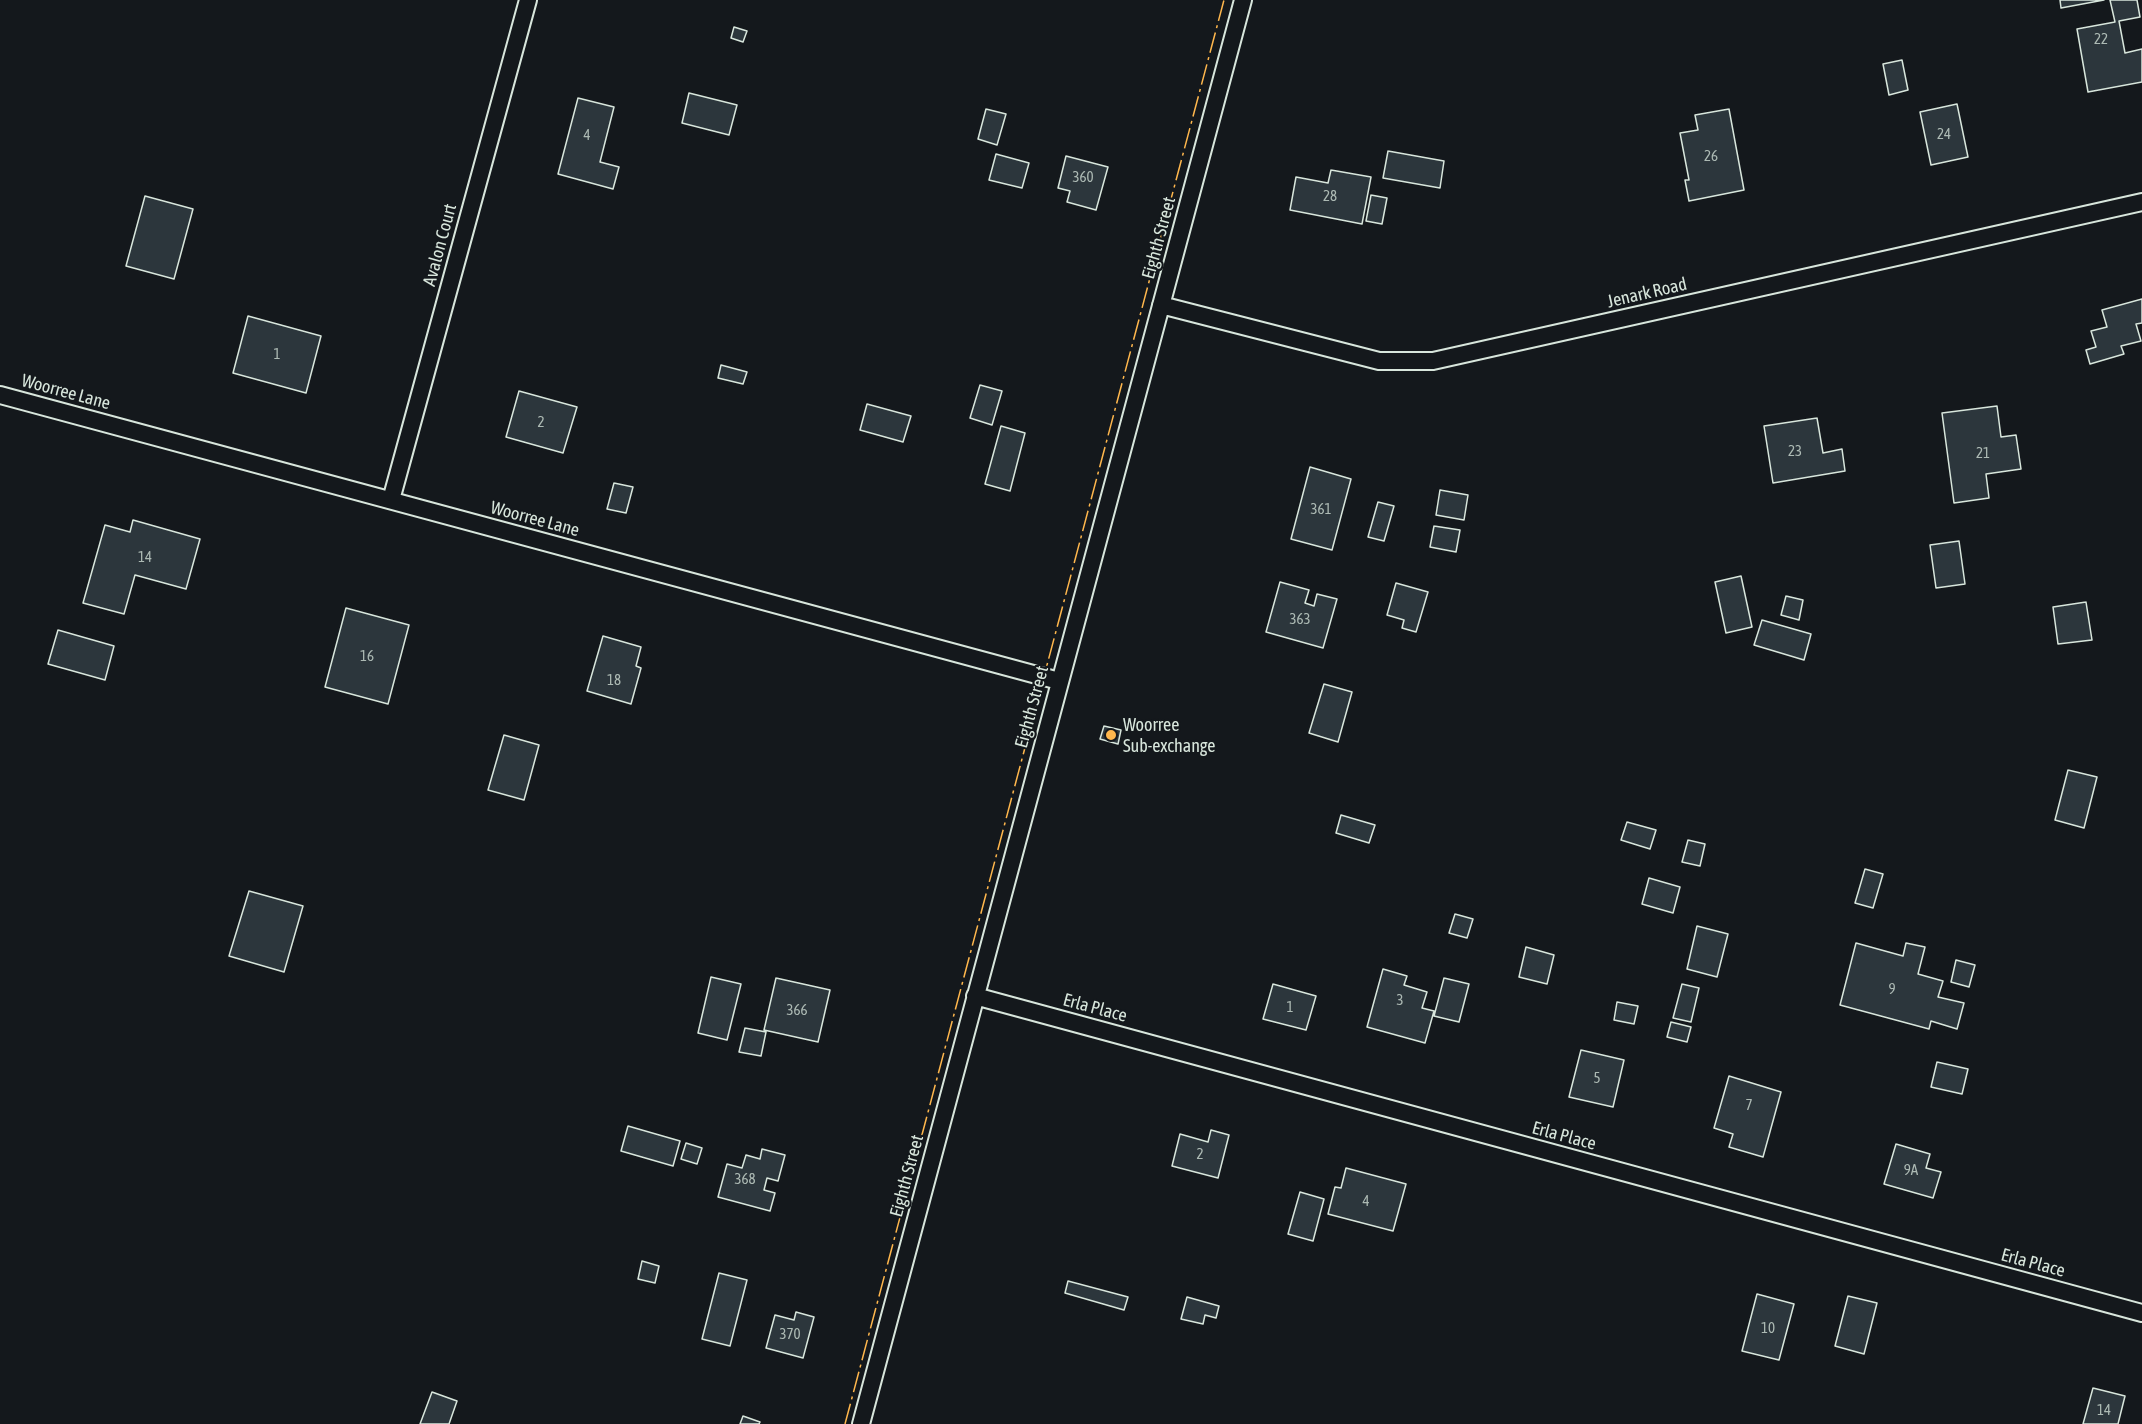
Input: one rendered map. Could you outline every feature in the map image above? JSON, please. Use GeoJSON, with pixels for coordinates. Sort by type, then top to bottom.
{"type":"FeatureCollection","features":[{"type":"Feature","properties":{"kind":"street","name":"Avalon Court"},"geometry":{"type":"LineString","coordinates":[[390,500],[528,0]]}},
{"type":"Feature","properties":{"kind":"street","name":"Eighth Street"},"geometry":{"type":"LineString","coordinates":[[861,1424],[1243,0]]}},
{"type":"Feature","properties":{"kind":"street","name":"Jenark Road"},"geometry":{"type":"LineString","coordinates":[[1161,305],[1379,361],[1433,361],[2142,202]]}},
{"type":"Feature","properties":{"kind":"street","name":"Woorree Lane"},"geometry":{"type":"LineString","coordinates":[[0,395],[1059,681]]}},
{"type":"Feature","properties":{"kind":"street","name":"Erla Place"},"geometry":{"type":"LineString","coordinates":[[975,996],[2142,1313]]}},
{"type":"Feature","properties":{"kind":"building"},"geometry":{"type":"Polygon","coordinates":[[[2060,0],[2104,0],[2061,8],[2060,0]]]}},
{"type":"Feature","properties":{"kind":"building"},"geometry":{"type":"Polygon","coordinates":[[[2110,0],[2137,0],[2140,17],[2119,21],[2125,53],[2142,49],[2142,82],[2088,92],[2077,29],[2115,22],[2110,0]]]}},
{"type":"Feature","properties":{"kind":"building"},"geometry":{"type":"Polygon","coordinates":[[[734,27],[747,31],[743,42],[731,38],[734,27]]]}},
{"type":"Feature","properties":{"kind":"building"},"geometry":{"type":"Polygon","coordinates":[[[1902,60],[1908,90],[1889,95],[1883,64],[1902,60]]]}},
{"type":"Feature","properties":{"kind":"building"},"geometry":{"type":"Polygon","coordinates":[[[689,93],[737,105],[729,135],[682,123],[689,93]]]}},
{"type":"Feature","properties":{"kind":"building"},"geometry":{"type":"Polygon","coordinates":[[[578,98],[614,107],[600,162],[619,167],[613,189],[558,174],[578,98]]]}},
{"type":"Feature","properties":{"kind":"building"},"geometry":{"type":"Polygon","coordinates":[[[1957,104],[1968,157],[1931,165],[1920,112],[1957,104]]]}},
{"type":"Feature","properties":{"kind":"building"},"geometry":{"type":"Polygon","coordinates":[[[986,109],[1006,114],[997,145],[978,139],[986,109]]]}},
{"type":"Feature","properties":{"kind":"building"},"geometry":{"type":"Polygon","coordinates":[[[1729,109],[1744,190],[1689,201],[1685,180],[1689,180],[1680,133],[1698,130],[1695,115],[1729,109]]]}},
{"type":"Feature","properties":{"kind":"building"},"geometry":{"type":"Polygon","coordinates":[[[1388,151],[1444,161],[1440,188],[1383,178],[1388,151]]]}},
{"type":"Feature","properties":{"kind":"building"},"geometry":{"type":"Polygon","coordinates":[[[996,154],[1029,163],[1022,188],[989,180],[996,154]]]}},
{"type":"Feature","properties":{"kind":"building"},"geometry":{"type":"Polygon","coordinates":[[[1066,156],[1108,167],[1096,210],[1067,202],[1070,191],[1058,188],[1066,156]]]}},
{"type":"Feature","properties":{"kind":"building"},"geometry":{"type":"Polygon","coordinates":[[[1331,170],[1371,177],[1362,224],[1290,210],[1296,177],[1328,183],[1331,170]]]}},
{"type":"Feature","properties":{"kind":"building"},"geometry":{"type":"Polygon","coordinates":[[[1371,195],[1387,198],[1382,224],[1366,221],[1371,195]]]}},
{"type":"Feature","properties":{"kind":"building"},"geometry":{"type":"Polygon","coordinates":[[[145,196],[193,209],[174,279],[126,266],[145,196]]]}},
{"type":"Feature","properties":{"kind":"building"},"geometry":{"type":"Polygon","coordinates":[[[2142,299],[2142,323],[2136,324],[2141,341],[2121,346],[2124,354],[2090,364],[2086,350],[2096,347],[2091,331],[2107,327],[2102,310],[2142,299]]]}},
{"type":"Feature","properties":{"kind":"building"},"geometry":{"type":"Polygon","coordinates":[[[248,316],[321,336],[306,393],[233,373],[248,316]]]}},
{"type":"Feature","properties":{"kind":"building"},"geometry":{"type":"Polygon","coordinates":[[[721,365],[747,372],[743,384],[718,378],[721,365]]]}},
{"type":"Feature","properties":{"kind":"building"},"geometry":{"type":"Polygon","coordinates":[[[980,385],[1002,391],[992,425],[970,418],[980,385]]]}},
{"type":"Feature","properties":{"kind":"building"},"geometry":{"type":"Polygon","coordinates":[[[519,391],[577,407],[563,453],[506,437],[519,391]]]}},
{"type":"Feature","properties":{"kind":"building"},"geometry":{"type":"Polygon","coordinates":[[[867,404],[911,416],[903,442],[860,430],[867,404]]]}},
{"type":"Feature","properties":{"kind":"building"},"geometry":{"type":"Polygon","coordinates":[[[1997,406],[2001,437],[2016,435],[2021,469],[1986,474],[1989,498],[1954,503],[1942,413],[1997,406]]]}},
{"type":"Feature","properties":{"kind":"building"},"geometry":{"type":"Polygon","coordinates":[[[1817,418],[1823,453],[1842,449],[1845,471],[1773,483],[1764,426],[1817,418]]]}},
{"type":"Feature","properties":{"kind":"building"},"geometry":{"type":"Polygon","coordinates":[[[1001,426],[1025,433],[1010,491],[985,484],[1001,426]]]}},
{"type":"Feature","properties":{"kind":"building"},"geometry":{"type":"Polygon","coordinates":[[[1310,467],[1351,479],[1332,550],[1291,539],[1310,467]]]}},
{"type":"Feature","properties":{"kind":"building"},"geometry":{"type":"Polygon","coordinates":[[[614,483],[633,487],[626,513],[607,509],[614,483]]]}},
{"type":"Feature","properties":{"kind":"building"},"geometry":{"type":"Polygon","coordinates":[[[1440,490],[1468,495],[1464,520],[1436,515],[1440,490]]]}},
{"type":"Feature","properties":{"kind":"building"},"geometry":{"type":"Polygon","coordinates":[[[1378,502],[1394,506],[1384,541],[1368,537],[1378,502]]]}},
{"type":"Feature","properties":{"kind":"building"},"geometry":{"type":"Polygon","coordinates":[[[133,520],[200,539],[186,589],[135,575],[124,614],[83,603],[105,525],[130,532],[133,520]]]}},
{"type":"Feature","properties":{"kind":"building"},"geometry":{"type":"Polygon","coordinates":[[[1434,526],[1460,530],[1456,552],[1430,547],[1434,526]]]}},
{"type":"Feature","properties":{"kind":"building"},"geometry":{"type":"Polygon","coordinates":[[[1959,541],[1965,584],[1936,588],[1930,545],[1959,541]]]}},
{"type":"Feature","properties":{"kind":"building"},"geometry":{"type":"Polygon","coordinates":[[[1741,576],[1752,627],[1726,633],[1715,582],[1741,576]]]}},
{"type":"Feature","properties":{"kind":"building"},"geometry":{"type":"Polygon","coordinates":[[[1280,582],[1309,590],[1305,603],[1314,606],[1317,594],[1337,599],[1323,648],[1266,632],[1280,582]]]}},
{"type":"Feature","properties":{"kind":"building"},"geometry":{"type":"Polygon","coordinates":[[[1396,583],[1428,592],[1416,632],[1402,628],[1404,620],[1387,615],[1396,583]]]}},
{"type":"Feature","properties":{"kind":"building"},"geometry":{"type":"Polygon","coordinates":[[[1786,596],[1803,600],[1799,620],[1781,615],[1786,596]]]}},
{"type":"Feature","properties":{"kind":"building"},"geometry":{"type":"Polygon","coordinates":[[[2086,602],[2092,640],[2058,644],[2053,607],[2086,602]]]}},
{"type":"Feature","properties":{"kind":"building"},"geometry":{"type":"Polygon","coordinates":[[[346,608],[409,625],[388,704],[325,687],[346,608]]]}},
{"type":"Feature","properties":{"kind":"building"},"geometry":{"type":"Polygon","coordinates":[[[1762,620],[1811,634],[1804,660],[1754,645],[1762,620]]]}},
{"type":"Feature","properties":{"kind":"building"},"geometry":{"type":"Polygon","coordinates":[[[58,630],[114,646],[105,680],[48,664],[58,630]]]}},
{"type":"Feature","properties":{"kind":"building"},"geometry":{"type":"Polygon","coordinates":[[[603,636],[641,647],[636,666],[641,668],[631,704],[587,691],[603,636]]]}},
{"type":"Feature","properties":{"kind":"building"},"geometry":{"type":"Polygon","coordinates":[[[1324,684],[1352,692],[1338,742],[1309,733],[1324,684]]]}},
{"type":"Feature","properties":{"kind":"building","name":"Woorree Sub-exchange"},"geometry":{"type":"Polygon","coordinates":[[[1104,726],[1121,730],[1118,744],[1100,739],[1104,726]]]}},
{"type":"Feature","properties":{"kind":"building"},"geometry":{"type":"Polygon","coordinates":[[[504,735],[539,745],[524,800],[488,790],[504,735]]]}},
{"type":"Feature","properties":{"kind":"building"},"geometry":{"type":"Polygon","coordinates":[[[2068,770],[2097,777],[2084,828],[2055,820],[2068,770]]]}},
{"type":"Feature","properties":{"kind":"building"},"geometry":{"type":"Polygon","coordinates":[[[1341,815],[1375,825],[1369,843],[1336,833],[1341,815]]]}},
{"type":"Feature","properties":{"kind":"building"},"geometry":{"type":"Polygon","coordinates":[[[1627,822],[1656,830],[1650,849],[1621,840],[1627,822]]]}},
{"type":"Feature","properties":{"kind":"building"},"geometry":{"type":"Polygon","coordinates":[[[1688,840],[1705,844],[1700,866],[1682,862],[1688,840]]]}},
{"type":"Feature","properties":{"kind":"building"},"geometry":{"type":"Polygon","coordinates":[[[1865,869],[1883,874],[1873,908],[1855,903],[1865,869]]]}},
{"type":"Feature","properties":{"kind":"building"},"geometry":{"type":"Polygon","coordinates":[[[1649,878],[1680,887],[1673,913],[1642,904],[1649,878]]]}},
{"type":"Feature","properties":{"kind":"building"},"geometry":{"type":"Polygon","coordinates":[[[249,891],[303,906],[284,972],[229,956],[249,891]]]}},
{"type":"Feature","properties":{"kind":"building"},"geometry":{"type":"Polygon","coordinates":[[[1455,914],[1473,919],[1467,938],[1449,933],[1455,914]]]}},
{"type":"Feature","properties":{"kind":"building"},"geometry":{"type":"Polygon","coordinates":[[[1697,926],[1728,934],[1717,977],[1687,969],[1697,926]]]}},
{"type":"Feature","properties":{"kind":"building"},"geometry":{"type":"Polygon","coordinates":[[[1856,943],[1903,956],[1906,943],[1925,947],[1918,974],[1943,981],[1938,997],[1964,1003],[1957,1029],[1931,1021],[1929,1029],[1840,1005],[1856,943]]]}},
{"type":"Feature","properties":{"kind":"building"},"geometry":{"type":"Polygon","coordinates":[[[1526,947],[1554,955],[1547,984],[1519,977],[1526,947]]]}},
{"type":"Feature","properties":{"kind":"building"},"geometry":{"type":"Polygon","coordinates":[[[1956,960],[1975,965],[1969,987],[1951,982],[1956,960]]]}},
{"type":"Feature","properties":{"kind":"building"},"geometry":{"type":"Polygon","coordinates":[[[1383,969],[1407,976],[1404,985],[1427,992],[1422,1008],[1434,1011],[1425,1043],[1367,1027],[1383,969]]]}},
{"type":"Feature","properties":{"kind":"building"},"geometry":{"type":"Polygon","coordinates":[[[711,977],[741,984],[727,1040],[698,1033],[711,977]]]}},
{"type":"Feature","properties":{"kind":"building"},"geometry":{"type":"Polygon","coordinates":[[[776,978],[830,990],[818,1042],[764,1030],[776,978]]]}},
{"type":"Feature","properties":{"kind":"building"},"geometry":{"type":"Polygon","coordinates":[[[1444,978],[1469,984],[1459,1022],[1434,1016],[1444,978]]]}},
{"type":"Feature","properties":{"kind":"building"},"geometry":{"type":"Polygon","coordinates":[[[1273,984],[1316,996],[1306,1030],[1263,1019],[1273,984]]]}},
{"type":"Feature","properties":{"kind":"building"},"geometry":{"type":"Polygon","coordinates":[[[1682,984],[1699,988],[1691,1022],[1673,1018],[1682,984]]]}},
{"type":"Feature","properties":{"kind":"building"},"geometry":{"type":"Polygon","coordinates":[[[1617,1002],[1638,1006],[1634,1024],[1614,1020],[1617,1002]]]}},
{"type":"Feature","properties":{"kind":"building"},"geometry":{"type":"Polygon","coordinates":[[[1671,1022],[1691,1027],[1687,1042],[1667,1037],[1671,1022]]]}},
{"type":"Feature","properties":{"kind":"building"},"geometry":{"type":"Polygon","coordinates":[[[745,1028],[766,1032],[761,1056],[739,1052],[745,1028]]]}},
{"type":"Feature","properties":{"kind":"building"},"geometry":{"type":"Polygon","coordinates":[[[1581,1050],[1624,1060],[1613,1107],[1569,1097],[1581,1050]]]}},
{"type":"Feature","properties":{"kind":"building"},"geometry":{"type":"Polygon","coordinates":[[[1937,1062],[1968,1069],[1962,1094],[1931,1087],[1937,1062]]]}},
{"type":"Feature","properties":{"kind":"building"},"geometry":{"type":"Polygon","coordinates":[[[1729,1076],[1781,1092],[1763,1157],[1729,1147],[1733,1134],[1714,1128],[1729,1076]]]}},
{"type":"Feature","properties":{"kind":"building"},"geometry":{"type":"Polygon","coordinates":[[[628,1126],[680,1141],[673,1166],[621,1151],[628,1126]]]}},
{"type":"Feature","properties":{"kind":"building"},"geometry":{"type":"Polygon","coordinates":[[[1211,1130],[1229,1135],[1218,1178],[1172,1166],[1180,1134],[1208,1142],[1211,1130]]]}},
{"type":"Feature","properties":{"kind":"building"},"geometry":{"type":"Polygon","coordinates":[[[686,1143],[702,1148],[697,1164],[681,1159],[686,1143]]]}},
{"type":"Feature","properties":{"kind":"building"},"geometry":{"type":"Polygon","coordinates":[[[1896,1144],[1930,1154],[1926,1168],[1941,1172],[1933,1198],[1884,1184],[1896,1144]]]}},
{"type":"Feature","properties":{"kind":"building"},"geometry":{"type":"Polygon","coordinates":[[[762,1149],[785,1155],[778,1181],[767,1178],[764,1190],[775,1193],[770,1211],[718,1197],[727,1164],[742,1168],[746,1155],[760,1159],[762,1149]]]}},
{"type":"Feature","properties":{"kind":"building"},"geometry":{"type":"Polygon","coordinates":[[[1346,1168],[1406,1184],[1393,1231],[1328,1214],[1335,1187],[1341,1188],[1346,1168]]]}},
{"type":"Feature","properties":{"kind":"building"},"geometry":{"type":"Polygon","coordinates":[[[1300,1192],[1324,1199],[1313,1241],[1288,1234],[1300,1192]]]}},
{"type":"Feature","properties":{"kind":"building"},"geometry":{"type":"Polygon","coordinates":[[[642,1261],[659,1266],[655,1283],[638,1279],[642,1261]]]}},
{"type":"Feature","properties":{"kind":"building"},"geometry":{"type":"Polygon","coordinates":[[[719,1273],[747,1280],[730,1346],[702,1339],[719,1273]]]}},
{"type":"Feature","properties":{"kind":"building"},"geometry":{"type":"Polygon","coordinates":[[[1068,1281],[1128,1297],[1124,1310],[1065,1293],[1068,1281]]]}},
{"type":"Feature","properties":{"kind":"building"},"geometry":{"type":"Polygon","coordinates":[[[1757,1294],[1794,1304],[1779,1360],[1742,1351],[1757,1294]]]}},
{"type":"Feature","properties":{"kind":"building"},"geometry":{"type":"Polygon","coordinates":[[[1848,1296],[1877,1303],[1864,1354],[1835,1346],[1848,1296]]]}},
{"type":"Feature","properties":{"kind":"building"},"geometry":{"type":"Polygon","coordinates":[[[1187,1297],[1219,1306],[1216,1318],[1205,1315],[1203,1324],[1181,1319],[1187,1297]]]}},
{"type":"Feature","properties":{"kind":"building"},"geometry":{"type":"Polygon","coordinates":[[[796,1312],[814,1317],[803,1358],[766,1348],[775,1315],[794,1320],[796,1312]]]}},
{"type":"Feature","properties":{"kind":"building"},"geometry":{"type":"Polygon","coordinates":[[[2093,1388],[2125,1396],[2118,1424],[2083,1424],[2093,1388]]]}},
{"type":"Feature","properties":{"kind":"building"},"geometry":{"type":"Polygon","coordinates":[[[432,1392],[457,1401],[449,1424],[420,1424],[432,1392]]]}},
{"type":"Feature","properties":{"kind":"building"},"geometry":{"type":"Polygon","coordinates":[[[743,1416],[760,1422],[759,1424],[740,1424],[743,1416]]]}},
{"type":"Feature","properties":{"kind":"power"},"geometry":{"type":"LineString","coordinates":[[845,1424],[1224,0]]}},
{"type":"Feature","properties":{"kind":"place","name":"Woorree Sub-exchange"},"geometry":{"type":"Point","coordinates":[1111,735]}}]}
